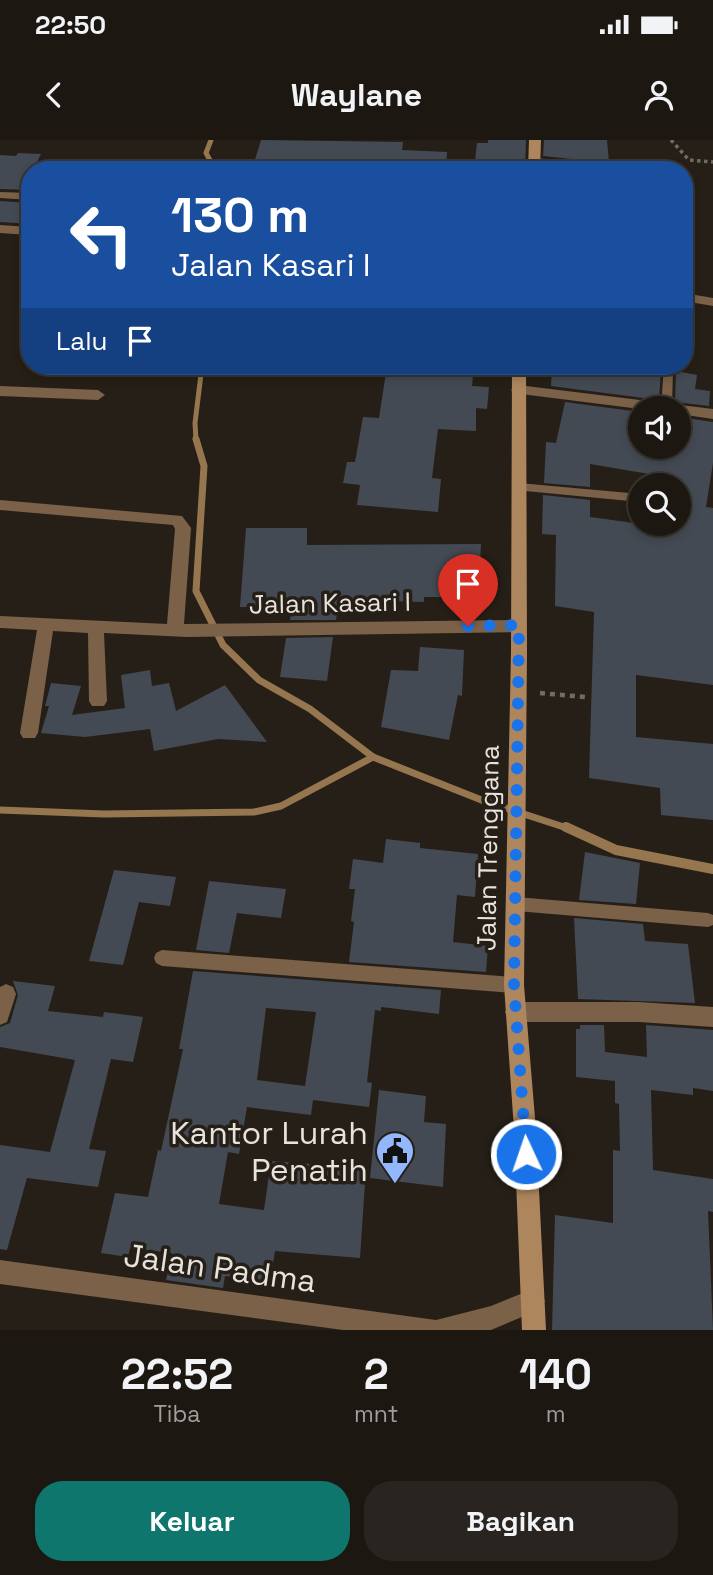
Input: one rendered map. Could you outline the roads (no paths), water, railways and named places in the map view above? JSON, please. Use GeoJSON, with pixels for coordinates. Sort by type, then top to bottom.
{"type":"FeatureCollection","features":[{"type":"Feature","properties":{"kind":"main road"},"geometry":{"type":"LineString","coordinates":[[534,161],[535,140]]}},
{"type":"Feature","properties":{"kind":"main road","name":"Jalan Trenggana"},"geometry":{"type":"LineString","coordinates":[[519,375],[518,770],[514,985],[525,1130],[534,1330]]}},
{"type":"Feature","properties":{"kind":"street"},"geometry":{"type":"LineString","coordinates":[[0,195],[21,196]]}},
{"type":"Feature","properties":{"kind":"street"},"geometry":{"type":"LineString","coordinates":[[0,229],[21,231]]}},
{"type":"Feature","properties":{"kind":"street"},"geometry":{"type":"LineString","coordinates":[[693,299],[713,302]]}},
{"type":"Feature","properties":{"kind":"street"},"geometry":{"type":"LineString","coordinates":[[518,390],[628,403]]}},
{"type":"Feature","properties":{"kind":"street"},"geometry":{"type":"LineString","coordinates":[[0,391],[98,395]]}},
{"type":"Feature","properties":{"kind":"street"},"geometry":{"type":"LineString","coordinates":[[691,411],[713,414]]}},
{"type":"Feature","properties":{"kind":"street"},"geometry":{"type":"LineString","coordinates":[[0,506],[177,520],[183,528],[181,630]]}},
{"type":"Feature","properties":{"kind":"street","name":"Jalan Kasari I"},"geometry":{"type":"LineString","coordinates":[[0,622],[181,630],[519,625]]}},
{"type":"Feature","properties":{"kind":"street"},"geometry":{"type":"LineString","coordinates":[[29,733],[46,625]]}},
{"type":"Feature","properties":{"kind":"street"},"geometry":{"type":"LineString","coordinates":[[96,628],[98,701]]}},
{"type":"Feature","properties":{"kind":"street"},"geometry":{"type":"LineString","coordinates":[[0,1014],[6,994]]}},
{"type":"Feature","properties":{"kind":"street"},"geometry":{"type":"LineString","coordinates":[[515,1012],[639,1012],[713,1017]]}},
{"type":"Feature","properties":{"kind":"street","name":"Jalan Padma"},"geometry":{"type":"LineString","coordinates":[[0,1272],[431,1330]]}},
{"type":"Feature","properties":{"kind":"street"},"geometry":{"type":"LineString","coordinates":[[441,1330],[491,1318],[533,1301]]}},
{"type":"Feature","properties":{"kind":"lane"},"geometry":{"type":"LineString","coordinates":[[667,396],[668,375]]}},
{"type":"Feature","properties":{"kind":"lane"},"geometry":{"type":"LineString","coordinates":[[519,487],[628,497]]}},
{"type":"Feature","properties":{"kind":"lane"},"geometry":{"type":"LineString","coordinates":[[516,904],[708,920]]}},
{"type":"Feature","properties":{"kind":"lane"},"geometry":{"type":"LineString","coordinates":[[162,958],[514,985]]}},
{"type":"Feature","properties":{"kind":"waterway"},"geometry":{"type":"LineString","coordinates":[[210,161],[206,153],[211,140]]}},
{"type":"Feature","properties":{"kind":"waterway"},"geometry":{"type":"LineString","coordinates":[[196,441],[195,423],[201,375]]}},
{"type":"Feature","properties":{"kind":"waterway"},"geometry":{"type":"LineString","coordinates":[[196,439],[204,466],[196,591],[223,645],[259,680],[310,709],[373,757]]}},
{"type":"Feature","properties":{"kind":"waterway"},"geometry":{"type":"LineString","coordinates":[[0,810],[104,814],[254,812],[281,806],[373,757]]}},
{"type":"Feature","properties":{"kind":"waterway"},"geometry":{"type":"LineString","coordinates":[[373,757],[484,801],[570,829]]}},
{"type":"Feature","properties":{"kind":"waterway"},"geometry":{"type":"LineString","coordinates":[[566,827],[616,850],[713,869]]}},
{"type":"Feature","properties":{"kind":"place","name":"Kantor Lurah Penatih"},"geometry":{"type":"Point","coordinates":[395,1185]}}]}
